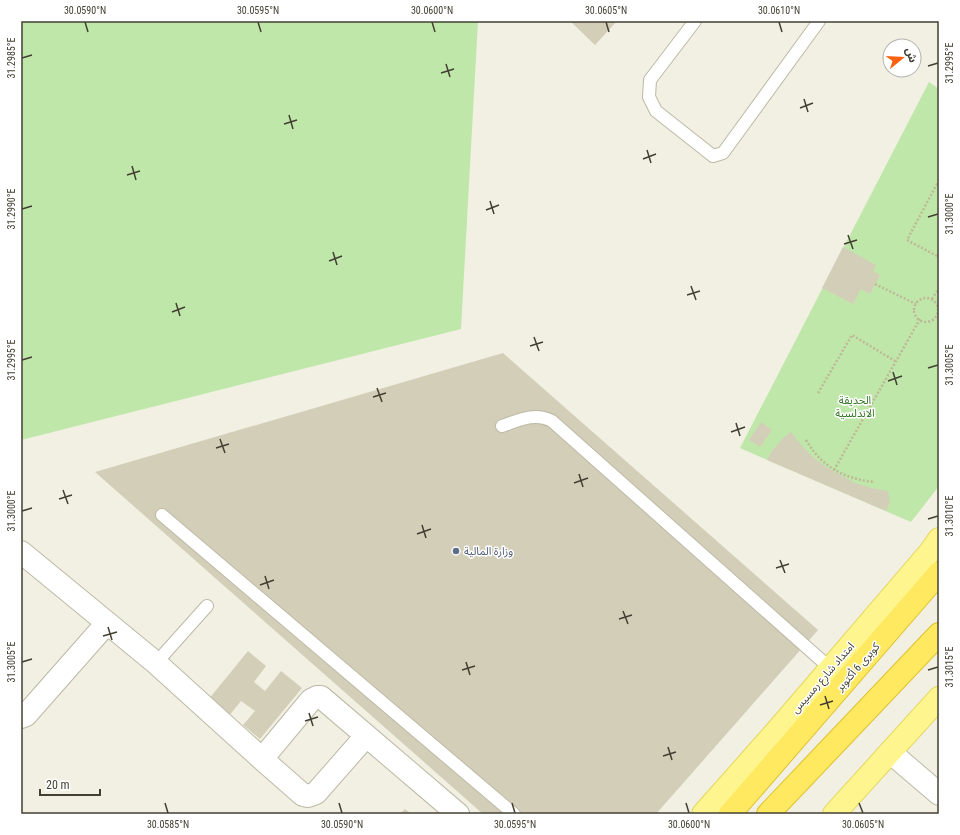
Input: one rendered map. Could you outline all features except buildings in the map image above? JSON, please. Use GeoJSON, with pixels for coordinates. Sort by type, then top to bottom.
{"type":"FeatureCollection","features":[{"type":"Feature","properties":{"kind":"highway","name":"كوبرى 6 أكتوبر"},"geometry":{"type":"LineString","coordinates":[[730,814],[939,573]]}},
{"type":"Feature","properties":{"kind":"highway"},"geometry":{"type":"LineString","coordinates":[[768,814],[939,634]]}},
{"type":"Feature","properties":{"kind":"main road","name":"امتداد شارع رمسيس"},"geometry":{"type":"LineString","coordinates":[[703,814],[930,552],[939,539]]}},
{"type":"Feature","properties":{"kind":"main road"},"geometry":{"type":"LineString","coordinates":[[834,814],[939,698]]}},
{"type":"Feature","properties":{"kind":"street"},"geometry":{"type":"LineString","coordinates":[[21,552],[156,663],[300,792],[308,796],[316,793],[366,736]]}},
{"type":"Feature","properties":{"kind":"street"},"geometry":{"type":"LineString","coordinates":[[21,717],[26,715],[107,623]]}},
{"type":"Feature","properties":{"kind":"street"},"geometry":{"type":"LineString","coordinates":[[262,759],[311,700],[321,697],[458,814]]}},
{"type":"Feature","properties":{"kind":"street"},"geometry":{"type":"LineString","coordinates":[[890,752],[939,794]]}},
{"type":"Feature","properties":{"kind":"lane"},"geometry":{"type":"LineString","coordinates":[[695,21],[650,80],[649,97],[656,111],[713,156],[723,153],[819,21]]}},
{"type":"Feature","properties":{"kind":"lane"},"geometry":{"type":"LineString","coordinates":[[502,426],[530,417],[545,417],[552,422],[830,668]]}},
{"type":"Feature","properties":{"kind":"lane"},"geometry":{"type":"LineString","coordinates":[[162,515],[514,814]]}},
{"type":"Feature","properties":{"kind":"lane"},"geometry":{"type":"LineString","coordinates":[[156,663],[207,606]]}},
{"type":"Feature","properties":{"kind":"path"},"geometry":{"type":"LineString","coordinates":[[939,180],[907,240],[939,257]]}},
{"type":"Feature","properties":{"kind":"path"},"geometry":{"type":"LineString","coordinates":[[875,284],[916,304]]}},
{"type":"Feature","properties":{"kind":"path"},"geometry":{"type":"LineString","coordinates":[[932,300],[939,288]]}},
{"type":"Feature","properties":{"kind":"path"},"geometry":{"type":"LineString","coordinates":[[923,298],[932,300],[938,306],[938,316],[929,321],[920,319],[915,313],[916,304],[923,298]]}},
{"type":"Feature","properties":{"kind":"path"},"geometry":{"type":"LineString","coordinates":[[834,470],[920,319]]}},
{"type":"Feature","properties":{"kind":"path"},"geometry":{"type":"LineString","coordinates":[[818,393],[852,335],[895,361]]}},
{"type":"Feature","properties":{"kind":"path"},"geometry":{"type":"LineString","coordinates":[[806,440],[818,457],[834,470],[860,481],[875,482]]}},
{"type":"Feature","properties":{"kind":"green space"},"geometry":{"type":"Polygon","coordinates":[[[21,21],[478,21],[461,329],[21,440],[21,21]]]}},
{"type":"Feature","properties":{"kind":"green space","name":"الحديقة الاندلسية"},"geometry":{"type":"Polygon","coordinates":[[[929,82],[939,89],[939,486],[911,522],[740,448],[929,82]]]}},
{"type":"Feature","properties":{"kind":"place","name":"وزارة المالية"},"geometry":{"type":"Point","coordinates":[456,551]}}]}
